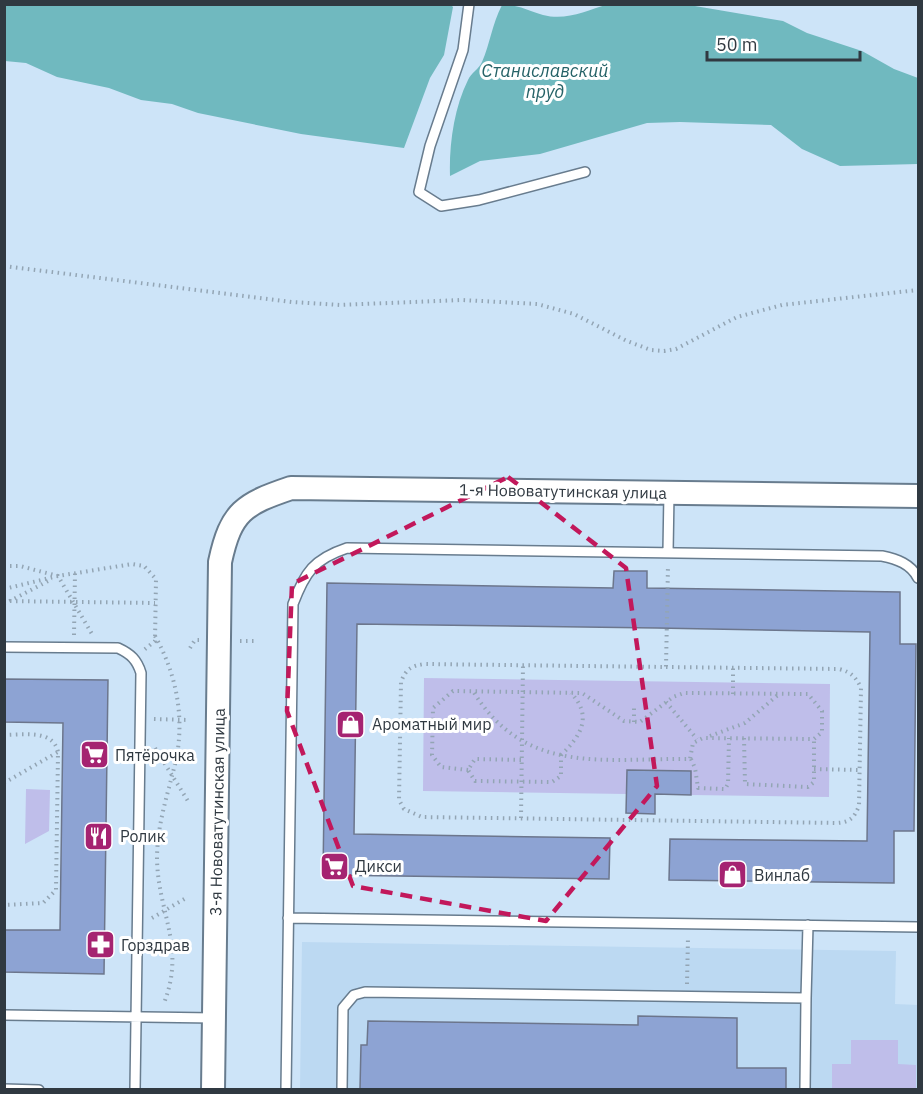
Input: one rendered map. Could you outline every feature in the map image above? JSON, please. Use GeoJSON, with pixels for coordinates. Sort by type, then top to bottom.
{"type":"FeatureCollection","features":[{"type":"Feature","properties":{"kind":"street","name":"1-я Нововатутинская улица"},"geometry":{"type":"LineString","coordinates":[[226,535],[240,512],[254,500],[291,488],[918,496]]}},
{"type":"Feature","properties":{"kind":"street","name":"3-я Нововатутинская улица"},"geometry":{"type":"LineString","coordinates":[[213,1089],[220,562],[226,535]]}},
{"type":"Feature","properties":{"kind":"lane"},"geometry":{"type":"LineString","coordinates":[[470,4],[463,50],[430,146],[419,192],[441,206],[478,200],[585,172]]}},
{"type":"Feature","properties":{"kind":"lane"},"geometry":{"type":"LineString","coordinates":[[668,552],[669,493]]}},
{"type":"Feature","properties":{"kind":"lane"},"geometry":{"type":"LineString","coordinates":[[286,1089],[293,604],[307,573],[317,562],[328,554],[347,548],[882,556],[898,560],[915,572],[918,578]]}},
{"type":"Feature","properties":{"kind":"lane"},"geometry":{"type":"LineString","coordinates":[[4,647],[118,648],[134,658],[141,673],[135,1089]]}},
{"type":"Feature","properties":{"kind":"lane"},"geometry":{"type":"LineString","coordinates":[[288,918],[918,927]]}},
{"type":"Feature","properties":{"kind":"lane"},"geometry":{"type":"LineString","coordinates":[[805,1089],[808,925]]}},
{"type":"Feature","properties":{"kind":"lane"},"geometry":{"type":"LineString","coordinates":[[342,1089],[343,1008],[354,995],[365,992],[806,998]]}},
{"type":"Feature","properties":{"kind":"lane"},"geometry":{"type":"LineString","coordinates":[[4,1015],[214,1018]]}},
{"type":"Feature","properties":{"kind":"lane"},"geometry":{"type":"LineString","coordinates":[[4,1089],[39,1089]]}},
{"type":"Feature","properties":{"kind":"path"},"geometry":{"type":"LineString","coordinates":[[4,266],[292,302],[340,304],[462,300],[537,303],[574,314],[627,342],[651,350],[664,351],[676,349],[737,317],[782,305],[918,290]]}},
{"type":"Feature","properties":{"kind":"path"},"geometry":{"type":"LineString","coordinates":[[666,667],[668,552]]}},
{"type":"Feature","properties":{"kind":"path"},"geometry":{"type":"LineString","coordinates":[[4,589],[58,576],[141,564],[155,576],[155,636],[153,643],[134,658]]}},
{"type":"Feature","properties":{"kind":"path"},"geometry":{"type":"LineString","coordinates":[[4,566],[20,566],[58,576],[101,648]]}},
{"type":"Feature","properties":{"kind":"path"},"geometry":{"type":"LineString","coordinates":[[74,648],[75,573]]}},
{"type":"Feature","properties":{"kind":"path"},"geometry":{"type":"LineString","coordinates":[[6,602],[58,576]]}},
{"type":"Feature","properties":{"kind":"path"},"geometry":{"type":"LineString","coordinates":[[6,602],[155,603]]}},
{"type":"Feature","properties":{"kind":"path"},"geometry":{"type":"LineString","coordinates":[[155,636],[174,684],[179,720],[179,739],[172,776],[161,814],[158,840],[159,880],[173,947],[172,976],[158,1017]]}},
{"type":"Feature","properties":{"kind":"path"},"geometry":{"type":"LineString","coordinates":[[424,664],[666,667],[849,672],[857,679],[861,688],[859,806],[855,817],[848,822],[521,818],[411,814],[404,809],[399,800],[401,682],[404,672],[412,666],[424,664]]}},
{"type":"Feature","properties":{"kind":"path"},"geometry":{"type":"LineString","coordinates":[[521,818],[523,665]]}},
{"type":"Feature","properties":{"kind":"path"},"geometry":{"type":"LineString","coordinates":[[733,668],[733,694]]}},
{"type":"Feature","properties":{"kind":"path"},"geometry":{"type":"LineString","coordinates":[[473,691],[494,720],[522,742],[538,751],[561,755],[690,759]]}},
{"type":"Feature","properties":{"kind":"path"},"geometry":{"type":"LineString","coordinates":[[468,770],[448,769],[435,762],[432,754],[434,705],[451,692],[570,692],[588,695],[620,719],[634,722],[646,720],[666,702],[684,693],[808,694],[822,711],[822,732],[818,738],[814,739],[744,738],[729,738],[703,738],[697,739],[691,747],[690,759],[695,768],[698,788],[725,789],[728,784],[729,738]]}},
{"type":"Feature","properties":{"kind":"path"},"geometry":{"type":"LineString","coordinates":[[468,770],[475,781],[558,780],[561,776],[561,755],[579,736],[584,722],[578,701],[570,692]]}},
{"type":"Feature","properties":{"kind":"path"},"geometry":{"type":"LineString","coordinates":[[703,738],[745,723],[779,694]]}},
{"type":"Feature","properties":{"kind":"path"},"geometry":{"type":"LineString","coordinates":[[666,702],[697,739]]}},
{"type":"Feature","properties":{"kind":"path"},"geometry":{"type":"LineString","coordinates":[[634,705],[634,722]]}},
{"type":"Feature","properties":{"kind":"path"},"geometry":{"type":"LineString","coordinates":[[188,801],[141,722],[189,720]]}},
{"type":"Feature","properties":{"kind":"path"},"geometry":{"type":"LineString","coordinates":[[4,735],[43,736],[55,743],[58,752],[56,890],[43,903],[4,904]]}},
{"type":"Feature","properties":{"kind":"path"},"geometry":{"type":"LineString","coordinates":[[744,738],[743,781],[747,785],[811,786],[814,770],[814,739]]}},
{"type":"Feature","properties":{"kind":"path"},"geometry":{"type":"LineString","coordinates":[[4,783],[58,752]]}},
{"type":"Feature","properties":{"kind":"path"},"geometry":{"type":"LineString","coordinates":[[468,770],[475,759],[521,760]]}},
{"type":"Feature","properties":{"kind":"path"},"geometry":{"type":"LineString","coordinates":[[814,770],[860,770]]}},
{"type":"Feature","properties":{"kind":"path"},"geometry":{"type":"LineString","coordinates":[[138,926],[186,898]]}},
{"type":"Feature","properties":{"kind":"path"},"geometry":{"type":"LineString","coordinates":[[687,996],[688,924]]}},
{"type":"Feature","properties":{"kind":"path"},"geometry":{"type":"LineString","coordinates":[[138,946],[186,947]]}},
{"type":"Feature","properties":{"kind":"highlighted area"},"geometry":{"type":"Polygon","coordinates":[[[508,477],[626,568],[657,786],[546,921],[353,886],[287,711],[292,584],[508,477]]]}},
{"type":"Feature","properties":{"kind":"shaded area"},"geometry":{"type":"Polygon","coordinates":[[[424,678],[830,684],[829,797],[691,795],[691,771],[627,794],[423,791],[424,678]]]}},
{"type":"Feature","properties":{"kind":"shaded area"},"geometry":{"type":"Polygon","coordinates":[[[26,789],[50,790],[49,831],[25,844],[26,789]]]}},
{"type":"Feature","properties":{"kind":"shaded area"},"geometry":{"type":"Polygon","coordinates":[[[302,942],[896,951],[895,1004],[918,1005],[918,1089],[300,1090],[302,942]]]}},
{"type":"Feature","properties":{"kind":"shaded area"},"geometry":{"type":"Polygon","coordinates":[[[851,1040],[898,1040],[898,1064],[916,1065],[916,1089],[832,1089],[832,1064],[851,1064],[851,1040]]]}},
{"type":"Feature","properties":{"kind":"water","name":"Станиславский пруд"},"geometry":{"type":"Polygon","coordinates":[[[608,4],[689,5],[783,21],[807,33],[862,51],[894,69],[918,78],[918,164],[840,166],[802,149],[771,125],[680,122],[647,123],[540,154],[480,161],[450,176],[450,152],[459,102],[469,78],[482,62],[502,5],[523,8],[551,17],[560,17],[608,4]]]}},
{"type":"Feature","properties":{"kind":"water","name":"Станиславский пруд"},"geometry":{"type":"Polygon","coordinates":[[[5,5],[451,5],[453,7],[444,55],[430,78],[404,148],[301,134],[198,113],[172,104],[141,100],[109,88],[57,77],[26,63],[5,61],[5,5]]]}},
{"type":"Feature","properties":{"kind":"building"},"geometry":{"type":"Polygon","coordinates":[[[614,571],[647,571],[647,588],[900,592],[900,644],[916,644],[914,831],[894,831],[894,883],[669,880],[670,839],[867,841],[870,632],[657,628],[357,624],[354,834],[610,838],[609,879],[323,875],[327,583],[613,588],[614,571]]]}},
{"type":"Feature","properties":{"kind":"building"},"geometry":{"type":"Polygon","coordinates":[[[4,679],[108,680],[104,974],[4,972],[4,930],[60,930],[63,723],[4,722],[4,679]]]}},
{"type":"Feature","properties":{"kind":"building"},"geometry":{"type":"Polygon","coordinates":[[[627,770],[691,771],[691,795],[655,794],[655,814],[626,813],[627,770]]]}},
{"type":"Feature","properties":{"kind":"building"},"geometry":{"type":"Polygon","coordinates":[[[638,1016],[737,1018],[737,1068],[786,1068],[786,1089],[360,1089],[361,1045],[367,1045],[368,1021],[638,1025],[638,1016]]]}},
{"type":"Feature","properties":{"kind":"place","name":"Ароматный мир"},"geometry":{"type":"Point","coordinates":[351,724]}},
{"type":"Feature","properties":{"kind":"place","name":"Пятёрочка"},"geometry":{"type":"Point","coordinates":[94,755]}},
{"type":"Feature","properties":{"kind":"place","name":"Ролик"},"geometry":{"type":"Point","coordinates":[99,836]}},
{"type":"Feature","properties":{"kind":"place","name":"Дикси"},"geometry":{"type":"Point","coordinates":[334,866]}},
{"type":"Feature","properties":{"kind":"place","name":"Винлаб"},"geometry":{"type":"Point","coordinates":[733,875]}},
{"type":"Feature","properties":{"kind":"place","name":"Горздрав"},"geometry":{"type":"Point","coordinates":[100,945]}}]}
